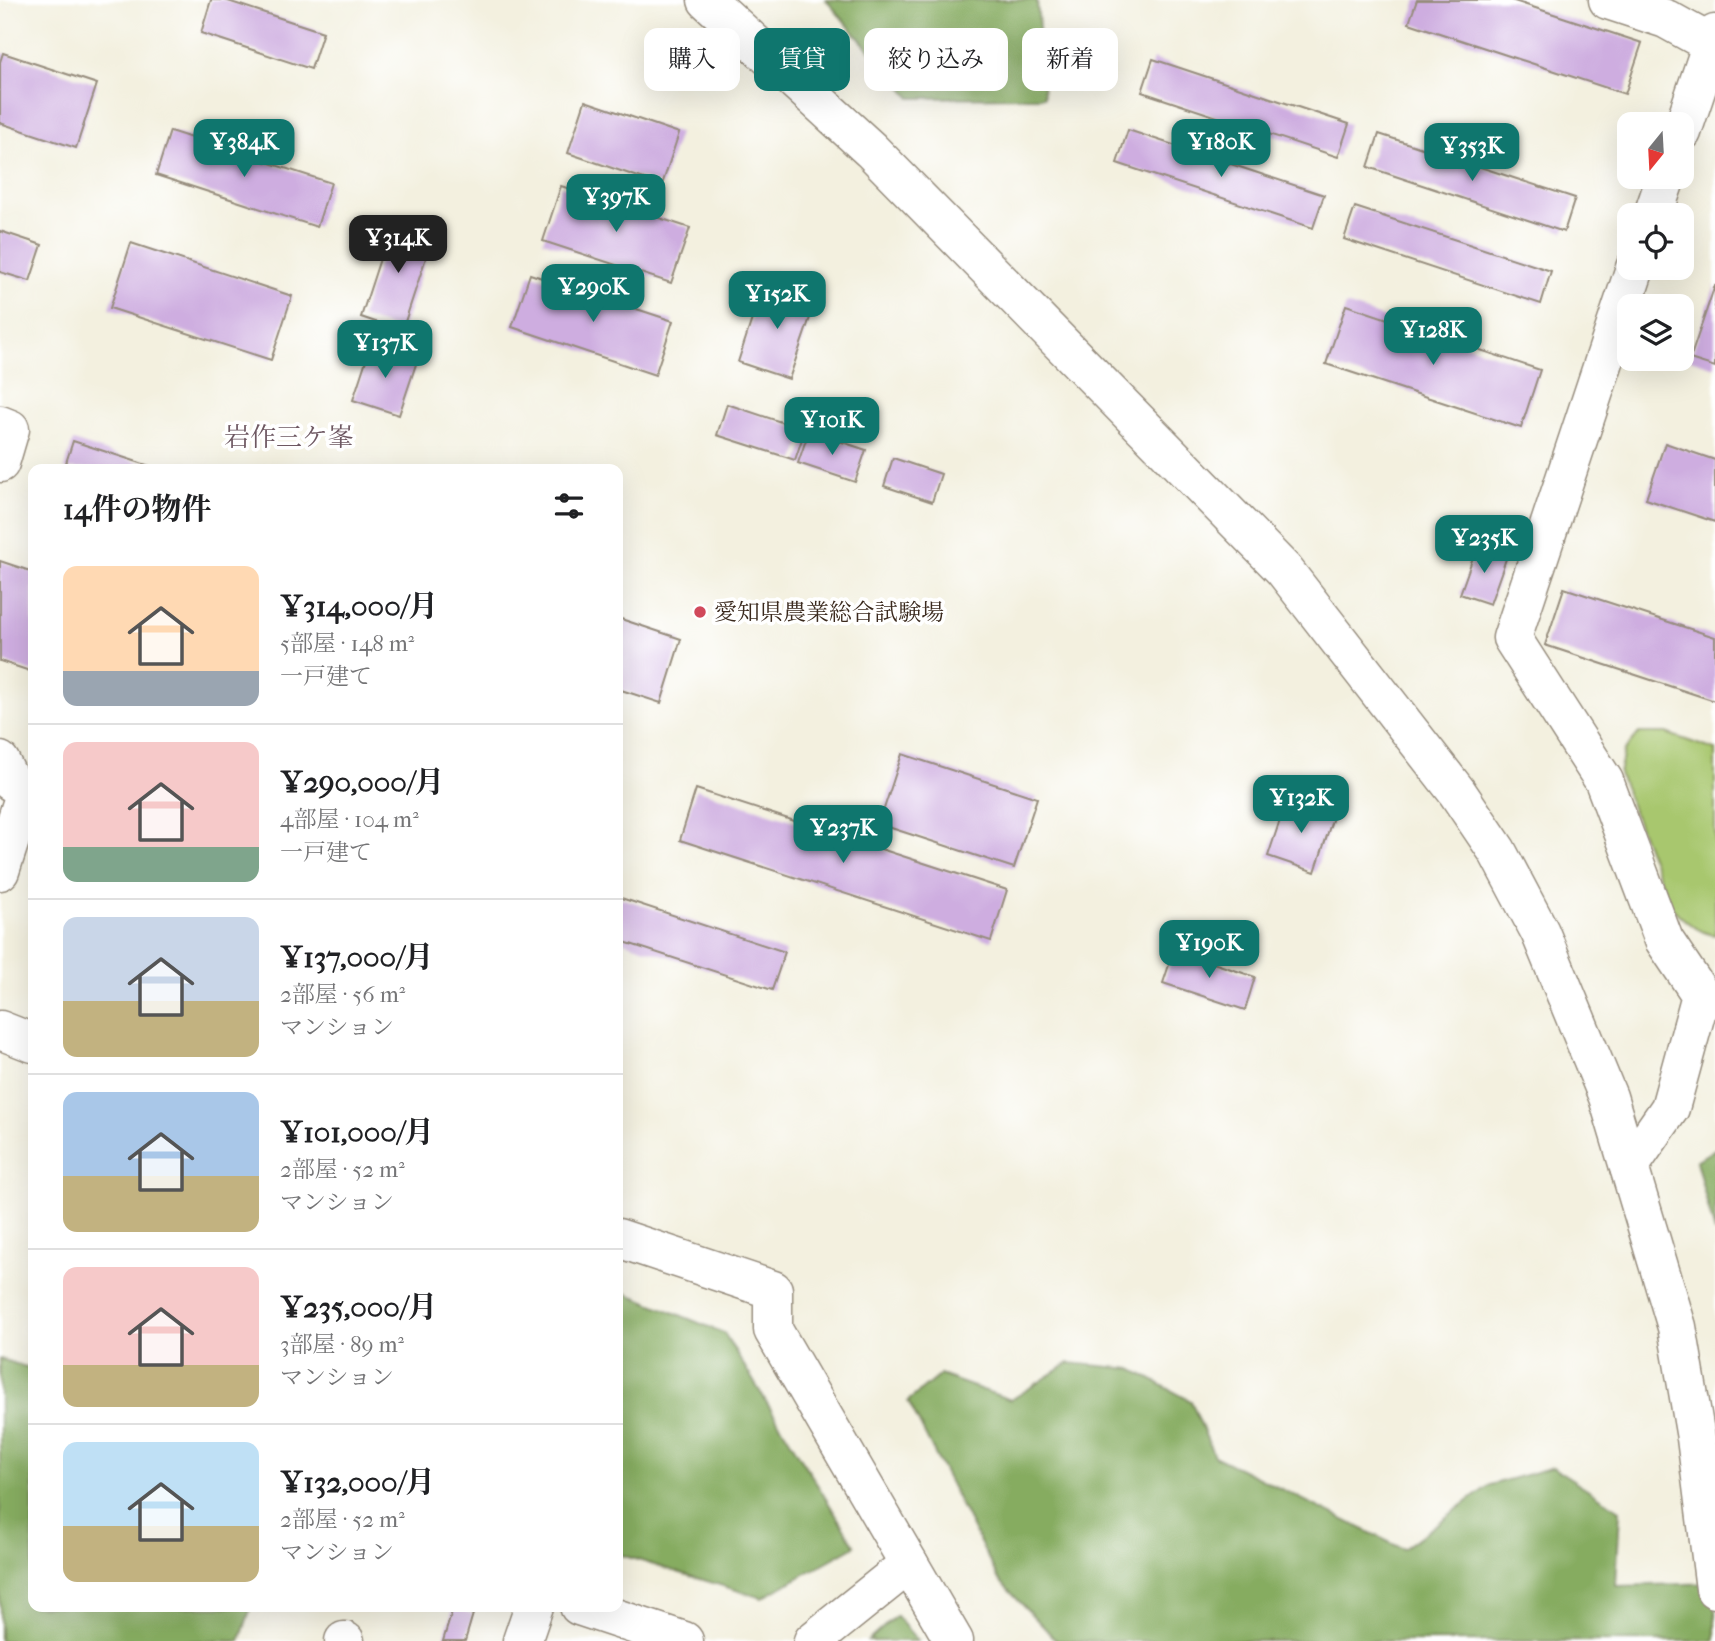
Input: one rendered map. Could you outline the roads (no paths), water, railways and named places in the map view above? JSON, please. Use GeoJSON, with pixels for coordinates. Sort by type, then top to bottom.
{"type":"FeatureCollection","features":[{"type":"Feature","properties":{"kind":"street"},"geometry":{"type":"LineString","coordinates":[[707,0],[871,150],[1284,570],[1457,792],[1497,851],[1540,932],[1608,1097],[1677,1327],[1696,1438],[1715,1589]]}},
{"type":"Feature","properties":{"kind":"street"},"geometry":{"type":"LineString","coordinates":[[1608,0],[1666,19],[1714,42],[1689,112]]}},
{"type":"Feature","properties":{"kind":"street"},"geometry":{"type":"LineString","coordinates":[[1629,1167],[1670,1108],[1708,997],[1664,940],[1604,781],[1512,638],[1631,280]]}},
{"type":"Feature","properties":{"kind":"street"},"geometry":{"type":"LineString","coordinates":[[0,425],[10,429],[0,463]]}},
{"type":"Feature","properties":{"kind":"street"},"geometry":{"type":"LineString","coordinates":[[0,761],[10,781],[26,791],[0,871]]}},
{"type":"Feature","properties":{"kind":"street"},"geometry":{"type":"LineString","coordinates":[[0,1030],[28,1041]]}},
{"type":"Feature","properties":{"kind":"street"},"geometry":{"type":"LineString","coordinates":[[623,1240],[773,1290],[773,1330],[954,1641]]}},
{"type":"Feature","properties":{"kind":"street"},"geometry":{"type":"LineString","coordinates":[[813,1641],[909,1564]]}},
{"type":"Feature","properties":{"kind":"street"},"geometry":{"type":"LineString","coordinates":[[522,1641],[532,1612]]}},
{"type":"Feature","properties":{"kind":"street"},"geometry":{"type":"LineString","coordinates":[[589,1612],[620,1631],[684,1641]]}},
{"type":"Feature","properties":{"kind":"place","name":"愛知県農業総合試験場"},"geometry":{"type":"Point","coordinates":[700,612]}},
{"type":"Feature","properties":{"kind":"district","name":"岩作三ケ峯"},"geometry":{"type":"Point","coordinates":[289,437]}}]}
